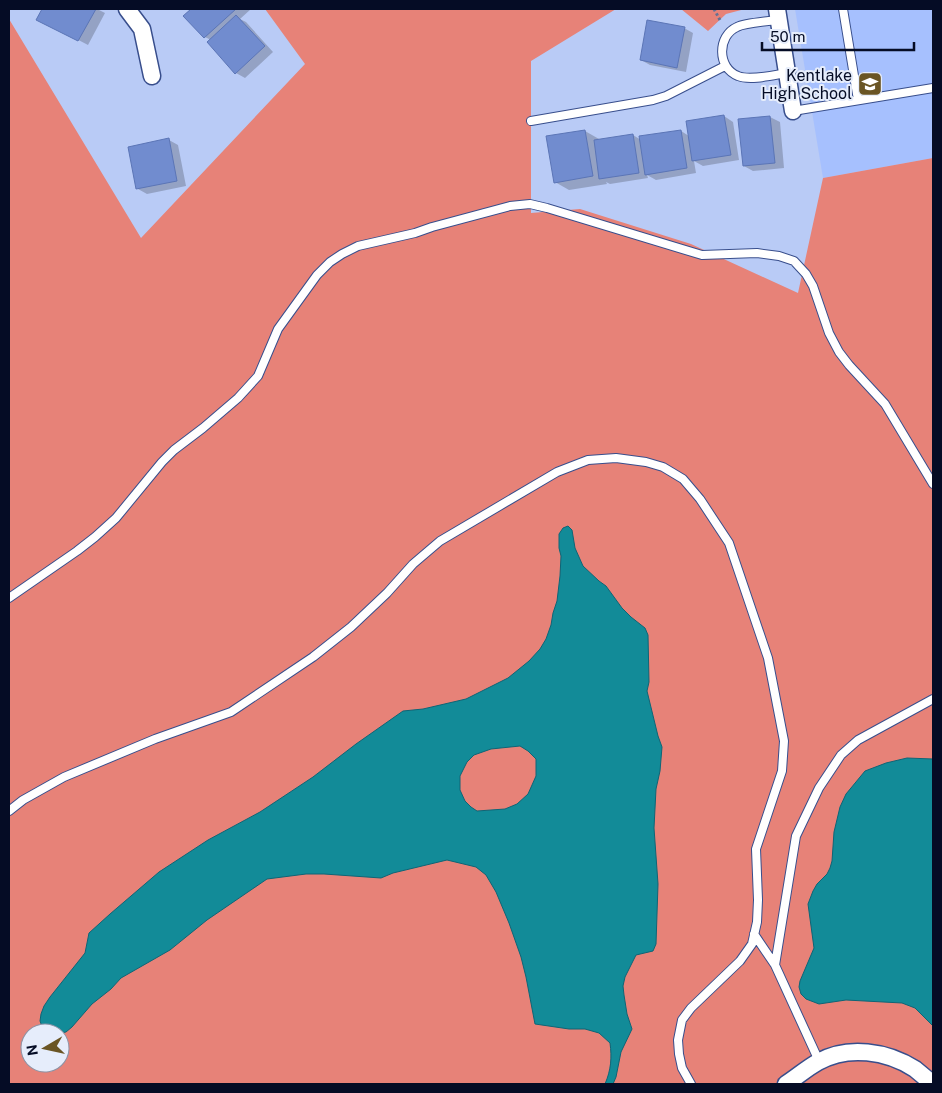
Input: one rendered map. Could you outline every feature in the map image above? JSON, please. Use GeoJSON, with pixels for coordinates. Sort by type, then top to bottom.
{"type":"FeatureCollection","features":[{"type":"Feature","properties":{"kind":"street"},"geometry":{"type":"LineString","coordinates":[[127,9],[142,29],[152,76]]}},
{"type":"Feature","properties":{"kind":"street"},"geometry":{"type":"LineString","coordinates":[[778,14],[793,111]]}},
{"type":"Feature","properties":{"kind":"street"},"geometry":{"type":"LineString","coordinates":[[786,1084],[819,1061],[843,1053],[870,1052],[890,1057],[915,1069],[933,1084]]}},
{"type":"Feature","properties":{"kind":"lane"},"geometry":{"type":"LineString","coordinates":[[843,9],[858,100]]}},
{"type":"Feature","properties":{"kind":"lane"},"geometry":{"type":"LineString","coordinates":[[778,14],[738,26],[728,33],[722,47],[725,66],[739,77],[750,78],[787,73]]}},
{"type":"Feature","properties":{"kind":"lane"},"geometry":{"type":"LineString","coordinates":[[531,121],[653,100],[666,96],[725,66]]}},
{"type":"Feature","properties":{"kind":"lane"},"geometry":{"type":"LineString","coordinates":[[793,111],[933,88]]}},
{"type":"Feature","properties":{"kind":"lane"},"geometry":{"type":"LineString","coordinates":[[9,598],[95,537],[116,518],[162,462],[238,398],[258,376],[278,329],[317,275],[330,262],[358,246],[414,233],[510,206],[530,204],[547,208],[702,254],[757,253],[779,256],[794,261],[806,274],[812,286],[829,334],[839,352],[885,404],[933,484]]}},
{"type":"Feature","properties":{"kind":"lane"},"geometry":{"type":"LineString","coordinates":[[9,811],[23,800],[64,778],[155,739],[231,712],[312,657],[351,627],[387,594],[413,564],[440,541],[557,472],[588,460],[616,458],[646,462],[664,467],[682,479],[700,499],[729,543],[768,658],[784,742],[782,771],[756,850],[758,900],[757,922],[752,944],[740,961],[691,1008],[682,1020],[678,1040],[679,1054],[682,1068],[691,1084]]}},
{"type":"Feature","properties":{"kind":"lane"},"geometry":{"type":"LineString","coordinates":[[775,965],[796,836],[819,788],[841,755],[858,740],[933,699]]}},
{"type":"Feature","properties":{"kind":"lane"},"geometry":{"type":"LineString","coordinates":[[754,934],[775,965],[819,1061]]}},
{"type":"Feature","properties":{"kind":"shaded area"},"geometry":{"type":"Polygon","coordinates":[[[265,9],[616,9],[531,61],[531,213],[580,209],[691,244],[798,293],[823,178],[933,158],[933,1084],[9,1084],[9,19],[141,238],[305,64],[265,9]]]}},
{"type":"Feature","properties":{"kind":"shaded area"},"geometry":{"type":"Polygon","coordinates":[[[681,9],[745,9],[726,14],[708,31],[681,9]]]}},
{"type":"Feature","properties":{"kind":"shaded area","name":"Kentlake High School"},"geometry":{"type":"Polygon","coordinates":[[[795,9],[933,9],[933,158],[823,178],[795,9]]]}},
{"type":"Feature","properties":{"kind":"shaded area"},"geometry":{"type":"Polygon","coordinates":[[[568,526],[572,530],[575,548],[583,566],[606,586],[631,617],[645,628],[648,635],[649,682],[647,691],[662,747],[656,789],[654,828],[658,884],[656,944],[653,951],[636,955],[625,977],[624,995],[632,1029],[621,1052],[613,1084],[605,1084],[609,1074],[610,1043],[599,1033],[585,1029],[569,1029],[535,1024],[521,957],[496,892],[486,875],[476,867],[447,860],[393,873],[381,878],[306,874],[267,879],[207,920],[170,950],[121,978],[111,989],[92,1004],[70,1029],[70,1023],[41,1023],[44,1006],[85,953],[89,933],[159,872],[208,840],[260,812],[313,777],[403,711],[423,709],[466,699],[508,678],[529,661],[546,639],[557,601],[561,556],[559,534],[563,528],[568,526]],[[520,746],[491,749],[474,755],[467,762],[460,776],[460,790],[465,801],[477,811],[505,809],[517,804],[528,794],[536,776],[536,759],[520,746]]]}},
{"type":"Feature","properties":{"kind":"shaded area"},"geometry":{"type":"Polygon","coordinates":[[[907,758],[933,759],[933,1026],[915,1008],[902,1003],[846,1000],[819,1004],[806,999],[801,994],[799,987],[814,948],[808,904],[817,884],[830,868],[834,832],[840,807],[846,794],[865,771],[907,758]]]}},
{"type":"Feature","properties":{"kind":"building"},"geometry":{"type":"Polygon","coordinates":[[[42,9],[96,9],[78,41],[36,20],[42,9]]]}},
{"type":"Feature","properties":{"kind":"building"},"geometry":{"type":"Polygon","coordinates":[[[191,9],[236,9],[204,38],[183,16],[191,9]]]}},
{"type":"Feature","properties":{"kind":"building"},"geometry":{"type":"Polygon","coordinates":[[[236,15],[265,46],[235,74],[207,42],[236,15]]]}},
{"type":"Feature","properties":{"kind":"building"},"geometry":{"type":"Polygon","coordinates":[[[647,20],[685,27],[677,68],[640,60],[647,20]]]}},
{"type":"Feature","properties":{"kind":"building"},"geometry":{"type":"Polygon","coordinates":[[[724,115],[731,155],[692,161],[686,121],[724,115]]]}},
{"type":"Feature","properties":{"kind":"building"},"geometry":{"type":"Polygon","coordinates":[[[770,116],[775,163],[743,166],[738,119],[770,116]]]}},
{"type":"Feature","properties":{"kind":"building"},"geometry":{"type":"Polygon","coordinates":[[[585,130],[593,176],[554,183],[546,136],[585,130]]]}},
{"type":"Feature","properties":{"kind":"building"},"geometry":{"type":"Polygon","coordinates":[[[681,130],[687,168],[645,175],[639,136],[681,130]]]}},
{"type":"Feature","properties":{"kind":"building"},"geometry":{"type":"Polygon","coordinates":[[[633,134],[639,173],[599,179],[594,140],[633,134]]]}},
{"type":"Feature","properties":{"kind":"building"},"geometry":{"type":"Polygon","coordinates":[[[169,138],[177,181],[136,189],[128,147],[169,138]]]}},
{"type":"Feature","properties":{"kind":"place","name":"Kentlake High School"},"geometry":{"type":"Point","coordinates":[870,84]}}]}
